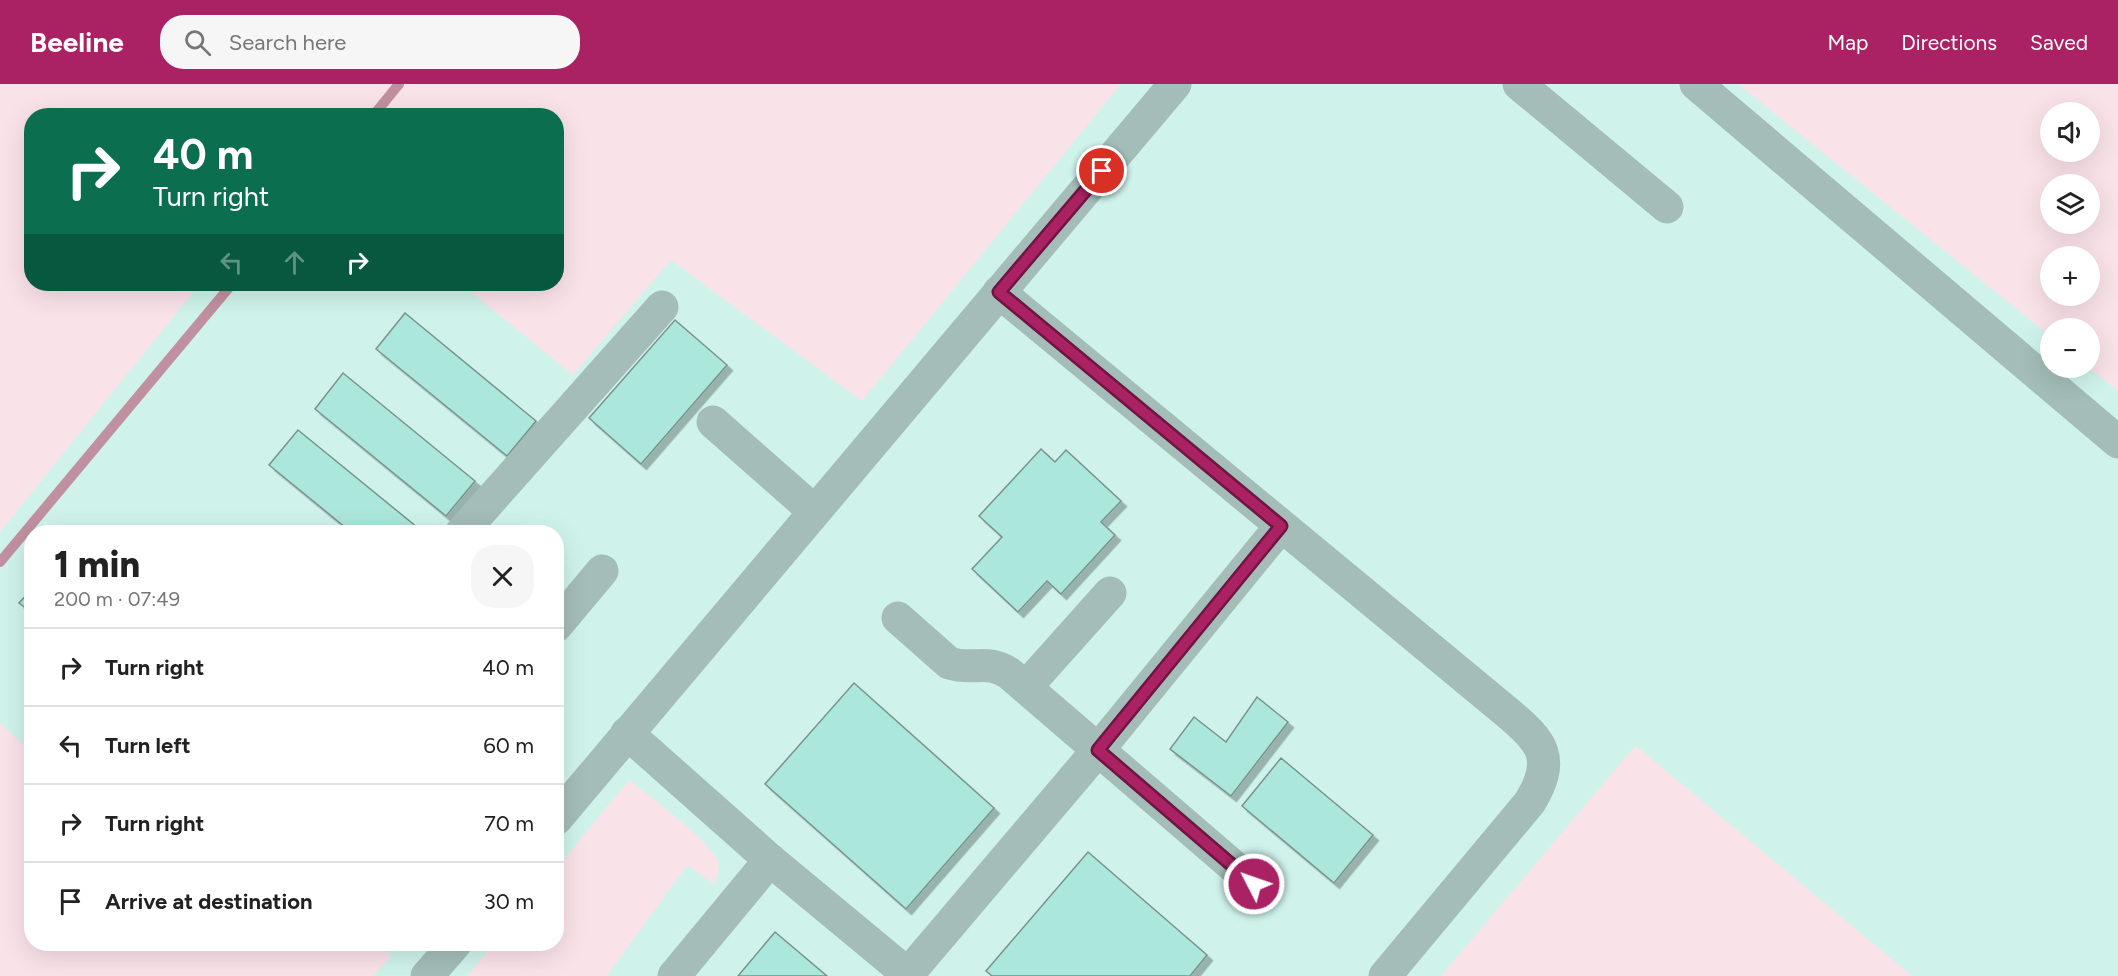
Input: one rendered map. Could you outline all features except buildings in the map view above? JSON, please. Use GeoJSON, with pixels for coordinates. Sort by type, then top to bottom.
{"type":"FeatureCollection","features":[{"type":"Feature","properties":{"kind":"lane"},"geometry":{"type":"LineString","coordinates":[[564,809],[1175,84]]}},
{"type":"Feature","properties":{"kind":"lane"},"geometry":{"type":"LineString","coordinates":[[1519,84],[1667,207]]}},
{"type":"Feature","properties":{"kind":"lane"},"geometry":{"type":"LineString","coordinates":[[1696,84],[2118,442]]}},
{"type":"Feature","properties":{"kind":"lane"},"geometry":{"type":"LineString","coordinates":[[999,292],[1521,724],[1537,740],[1544,761],[1541,783],[1530,802],[1385,976]]}},
{"type":"Feature","properties":{"kind":"lane"},"geometry":{"type":"LineString","coordinates":[[468,525],[662,307]]}},
{"type":"Feature","properties":{"kind":"lane"},"geometry":{"type":"LineString","coordinates":[[713,422],[814,511]]}},
{"type":"Feature","properties":{"kind":"lane"},"geometry":{"type":"LineString","coordinates":[[627,733],[770,860],[909,975],[1098,750],[1281,526]]}},
{"type":"Feature","properties":{"kind":"lane"},"geometry":{"type":"LineString","coordinates":[[564,617],[603,571]]}},
{"type":"Feature","properties":{"kind":"lane"},"geometry":{"type":"LineString","coordinates":[[1026,687],[1110,593]]}},
{"type":"Feature","properties":{"kind":"lane"},"geometry":{"type":"LineString","coordinates":[[898,618],[949,663],[958,666],[996,665],[1010,674],[1254,884]]}},
{"type":"Feature","properties":{"kind":"lane"},"geometry":{"type":"LineString","coordinates":[[674,976],[770,860]]}},
{"type":"Feature","properties":{"kind":"lane"},"geometry":{"type":"LineString","coordinates":[[427,976],[448,951]]}},
{"type":"Feature","properties":{"kind":"shaded area"},"geometry":{"type":"Polygon","coordinates":[[[0,84],[2118,84],[2118,976],[0,976],[0,84]]]}},
{"type":"Feature","properties":{"kind":"shaded area"},"geometry":{"type":"Polygon","coordinates":[[[0,84],[1121,84],[862,401],[671,260],[573,375],[470,291],[564,291],[564,108],[24,108],[24,291],[194,291],[0,532],[0,84]]]}},
{"type":"Feature","properties":{"kind":"shaded area"},"geometry":{"type":"Polygon","coordinates":[[[1738,84],[2118,84],[2118,391],[2100,377],[2100,318],[2040,318],[2040,328],[1738,84]]]}},
{"type":"Feature","properties":{"kind":"shaded area"},"geometry":{"type":"Polygon","coordinates":[[[0,723],[24,745],[24,951],[385,951],[391,956],[373,976],[0,976],[0,723]]]}},
{"type":"Feature","properties":{"kind":"shaded area"},"geometry":{"type":"Polygon","coordinates":[[[1636,746],[1912,976],[1441,976],[1636,746]]]}},
{"type":"Feature","properties":{"kind":"shaded area"},"geometry":{"type":"Polygon","coordinates":[[[629,780],[704,843],[718,861],[719,867],[714,884],[687,865],[607,976],[467,976],[488,951],[564,951],[564,859],[629,780]]]}},
{"type":"Feature","properties":{"kind":"waterway"},"geometry":{"type":"LineString","coordinates":[[380,108],[399,84]]}},
{"type":"Feature","properties":{"kind":"waterway"},"geometry":{"type":"LineString","coordinates":[[31,525],[226,291]]}},
{"type":"Feature","properties":{"kind":"waterway"},"geometry":{"type":"LineString","coordinates":[[0,562],[24,533]]}},
{"type":"Feature","properties":{"kind":"route"},"geometry":{"type":"LineString","coordinates":[[1102,171],[999,292],[1281,526],[1098,750],[1254,884]]}}]}
